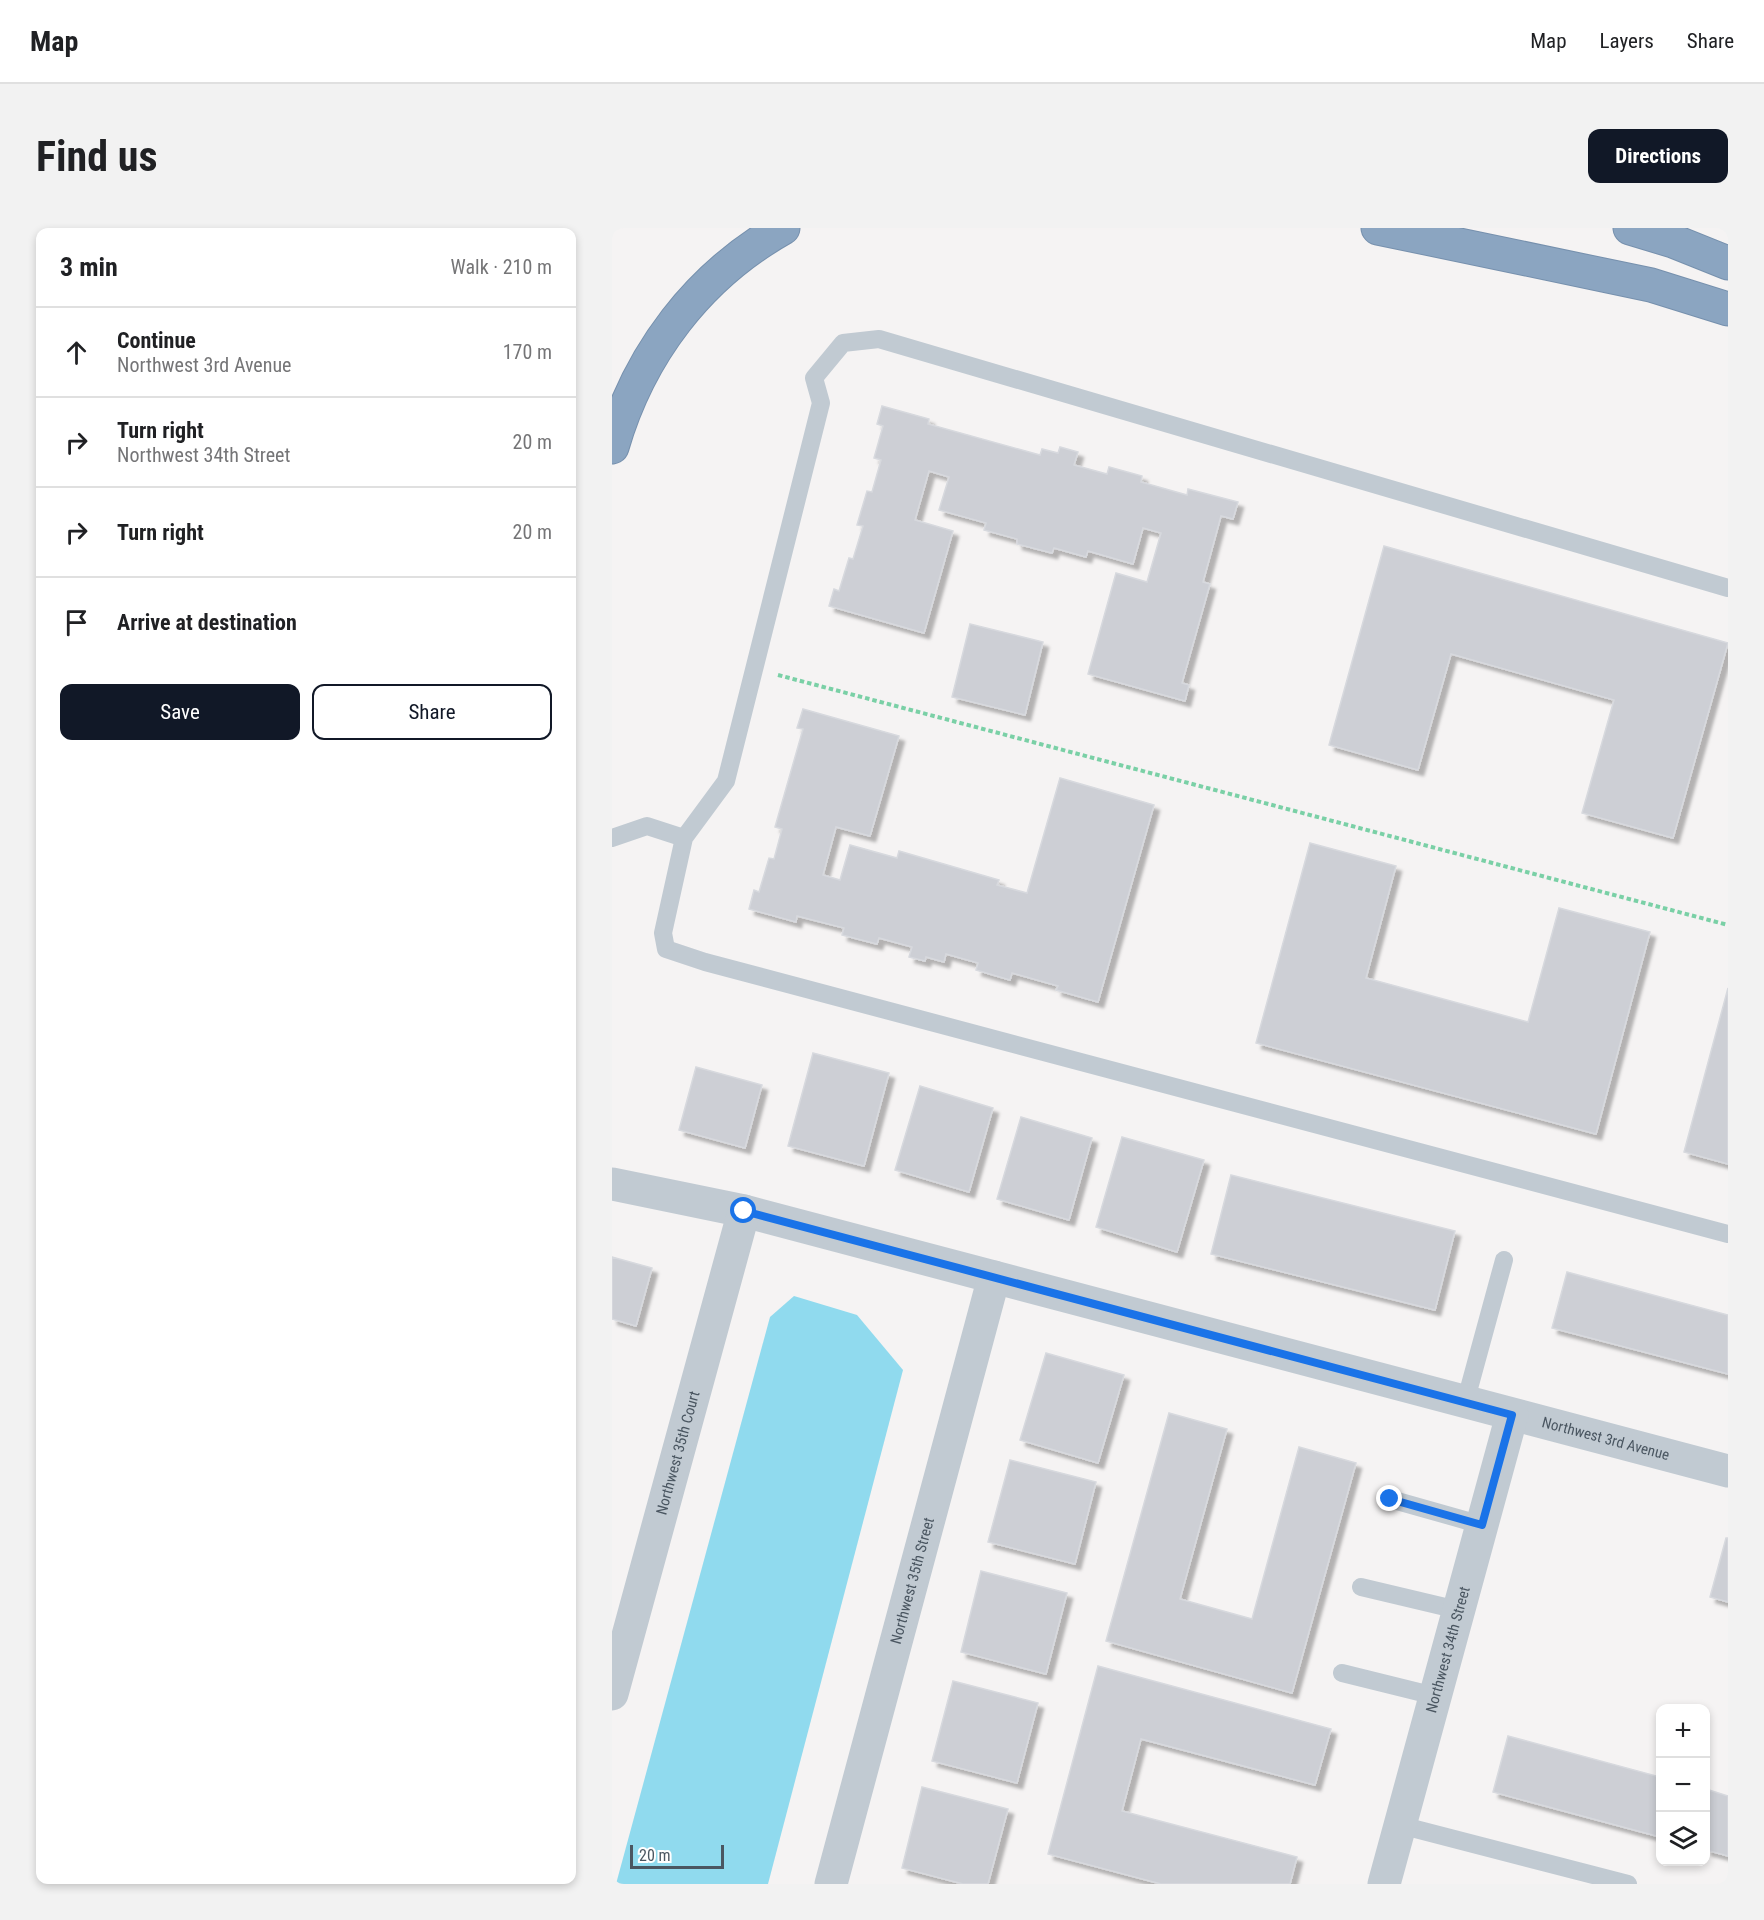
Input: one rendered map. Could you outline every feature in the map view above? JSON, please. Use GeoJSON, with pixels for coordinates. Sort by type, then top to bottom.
{"type":"FeatureCollection","features":[{"type":"Feature","properties":{"kind":"highway"},"geometry":{"type":"LineString","coordinates":[[612,447],[635,384],[649,358],[681,311],[722,272],[783,228]]}},
{"type":"Feature","properties":{"kind":"highway"},"geometry":{"type":"LineString","coordinates":[[1378,228],[1651,285],[1728,309]]}},
{"type":"Feature","properties":{"kind":"highway"},"geometry":{"type":"LineString","coordinates":[[1630,228],[1673,241],[1728,263]]}},
{"type":"Feature","properties":{"kind":"street","name":"Northwest 3rd Avenue"},"geometry":{"type":"LineString","coordinates":[[612,1184],[744,1211],[1728,1472]]}},
{"type":"Feature","properties":{"kind":"street","name":"Northwest 35th Court"},"geometry":{"type":"LineString","coordinates":[[612,1694],[744,1211]]}},
{"type":"Feature","properties":{"kind":"street","name":"Northwest 35th Street"},"geometry":{"type":"LineString","coordinates":[[831,1884],[994,1277]]}},
{"type":"Feature","properties":{"kind":"street","name":"Northwest 34th Street"},"geometry":{"type":"LineString","coordinates":[[1384,1884],[1512,1415]]}},
{"type":"Feature","properties":{"kind":"lane"},"geometry":{"type":"LineString","coordinates":[[1728,588],[879,339],[843,343],[814,378],[821,403],[726,781],[684,838],[663,933],[666,949],[717,965],[1728,1234]]}},
{"type":"Feature","properties":{"kind":"lane"},"geometry":{"type":"LineString","coordinates":[[612,838],[647,826],[684,838]]}},
{"type":"Feature","properties":{"kind":"lane"},"geometry":{"type":"LineString","coordinates":[[1465,1403],[1504,1260]]}},
{"type":"Feature","properties":{"kind":"lane"},"geometry":{"type":"LineString","coordinates":[[1390,1499],[1482,1525]]}},
{"type":"Feature","properties":{"kind":"lane"},"geometry":{"type":"LineString","coordinates":[[1361,1587],[1458,1610]]}},
{"type":"Feature","properties":{"kind":"lane"},"geometry":{"type":"LineString","coordinates":[[1342,1673],[1435,1696]]}},
{"type":"Feature","properties":{"kind":"lane"},"geometry":{"type":"LineString","coordinates":[[1400,1825],[1628,1884]]}},
{"type":"Feature","properties":{"kind":"path"},"geometry":{"type":"LineString","coordinates":[[754,669],[1728,925]]}},
{"type":"Feature","properties":{"kind":"water"},"geometry":{"type":"Polygon","coordinates":[[[794,1296],[857,1315],[903,1370],[768,1884],[616,1884],[770,1317],[794,1296]]]}},
{"type":"Feature","properties":{"kind":"building"},"geometry":{"type":"Polygon","coordinates":[[[882,406],[929,419],[928,424],[1040,455],[1042,449],[1058,453],[1060,447],[1078,452],[1074,465],[1107,474],[1109,467],[1142,476],[1141,482],[1187,495],[1188,489],[1238,502],[1233,519],[1221,516],[1203,582],[1210,584],[1182,683],[1189,685],[1185,701],[1088,674],[1116,573],[1147,582],[1161,533],[1143,528],[1133,564],[1088,551],[1086,557],[1054,548],[1052,553],[1017,544],[1017,539],[984,530],[986,523],[939,510],[949,477],[929,471],[915,520],[953,531],[924,633],[829,606],[834,589],[839,591],[849,558],[853,559],[863,526],[857,525],[867,491],[872,492],[881,460],[874,458],[883,426],[877,424],[882,406]]]}},
{"type":"Feature","properties":{"kind":"building"},"geometry":{"type":"Polygon","coordinates":[[[1384,546],[1728,643],[1673,838],[1582,813],[1614,700],[1451,654],[1418,770],[1329,745],[1384,546]]]}},
{"type":"Feature","properties":{"kind":"building"},"geometry":{"type":"Polygon","coordinates":[[[970,624],[1043,642],[1025,715],[952,697],[970,624]]]}},
{"type":"Feature","properties":{"kind":"building"},"geometry":{"type":"Polygon","coordinates":[[[803,709],[899,736],[870,836],[836,827],[823,875],[840,880],[850,845],[897,858],[899,851],[999,880],[997,885],[1027,893],[1060,778],[1154,805],[1098,1002],[1056,990],[1058,986],[1012,973],[1010,980],[976,970],[978,963],[946,954],[944,962],[926,957],[925,961],[909,957],[912,947],[879,938],[877,944],[842,935],[844,928],[797,916],[796,922],[749,909],[754,890],[759,892],[769,858],[774,859],[782,829],[775,827],[803,729],[797,728],[803,709]]]}},
{"type":"Feature","properties":{"kind":"building"},"geometry":{"type":"Polygon","coordinates":[[[1310,843],[1396,866],[1366,978],[1528,1022],[1559,908],[1650,932],[1596,1134],[1256,1043],[1310,843]]]}},
{"type":"Feature","properties":{"kind":"building"},"geometry":{"type":"Polygon","coordinates":[[[1728,988],[1728,1164],[1684,1152],[1728,988]]]}},
{"type":"Feature","properties":{"kind":"building"},"geometry":{"type":"Polygon","coordinates":[[[813,1053],[889,1073],[864,1166],[788,1146],[813,1053]]]}},
{"type":"Feature","properties":{"kind":"building"},"geometry":{"type":"Polygon","coordinates":[[[696,1067],[762,1085],[745,1148],[679,1130],[696,1067]]]}},
{"type":"Feature","properties":{"kind":"building"},"geometry":{"type":"Polygon","coordinates":[[[920,1086],[993,1108],[969,1192],[895,1170],[920,1086]]]}},
{"type":"Feature","properties":{"kind":"building"},"geometry":{"type":"Polygon","coordinates":[[[1021,1117],[1092,1138],[1069,1220],[997,1199],[1021,1117]]]}},
{"type":"Feature","properties":{"kind":"building"},"geometry":{"type":"Polygon","coordinates":[[[1122,1137],[1204,1160],[1177,1252],[1096,1227],[1122,1137]]]}},
{"type":"Feature","properties":{"kind":"building"},"geometry":{"type":"Polygon","coordinates":[[[1231,1175],[1455,1231],[1435,1310],[1211,1254],[1231,1175]]]}},
{"type":"Feature","properties":{"kind":"building"},"geometry":{"type":"Polygon","coordinates":[[[612,1257],[652,1268],[636,1326],[612,1319],[612,1257]]]}},
{"type":"Feature","properties":{"kind":"building"},"geometry":{"type":"Polygon","coordinates":[[[1567,1272],[1728,1315],[1728,1374],[1552,1328],[1567,1272]]]}},
{"type":"Feature","properties":{"kind":"building"},"geometry":{"type":"Polygon","coordinates":[[[1046,1353],[1124,1375],[1098,1463],[1020,1440],[1046,1353]]]}},
{"type":"Feature","properties":{"kind":"building"},"geometry":{"type":"Polygon","coordinates":[[[1169,1413],[1227,1429],[1180,1599],[1252,1619],[1299,1447],[1356,1463],[1292,1693],[1106,1641],[1169,1413]]]}},
{"type":"Feature","properties":{"kind":"building"},"geometry":{"type":"Polygon","coordinates":[[[1010,1460],[1096,1482],[1075,1564],[988,1542],[1010,1460]]]}},
{"type":"Feature","properties":{"kind":"building"},"geometry":{"type":"Polygon","coordinates":[[[1726,1538],[1728,1538],[1728,1602],[1710,1597],[1726,1538]]]}},
{"type":"Feature","properties":{"kind":"building"},"geometry":{"type":"Polygon","coordinates":[[[981,1571],[1067,1593],[1046,1674],[961,1652],[981,1571]]]}},
{"type":"Feature","properties":{"kind":"building"},"geometry":{"type":"Polygon","coordinates":[[[1098,1666],[1331,1729],[1315,1785],[1141,1739],[1122,1811],[1297,1857],[1290,1884],[1161,1884],[1048,1854],[1098,1666]]]}},
{"type":"Feature","properties":{"kind":"building"},"geometry":{"type":"Polygon","coordinates":[[[953,1681],[1038,1703],[1017,1783],[932,1761],[953,1681]]]}},
{"type":"Feature","properties":{"kind":"building"},"geometry":{"type":"Polygon","coordinates":[[[1508,1736],[1656,1776],[1656,1836],[1493,1792],[1508,1736]]]}},
{"type":"Feature","properties":{"kind":"building"},"geometry":{"type":"Polygon","coordinates":[[[922,1787],[1008,1809],[988,1884],[963,1884],[902,1868],[922,1787]]]}},
{"type":"Feature","properties":{"kind":"building"},"geometry":{"type":"Polygon","coordinates":[[[1710,1790],[1728,1796],[1728,1856],[1710,1851],[1710,1790]]]}},
{"type":"Feature","properties":{"kind":"route"},"geometry":{"type":"LineString","coordinates":[[744,1211],[1512,1415],[1482,1525],[1390,1499]]}}]}
